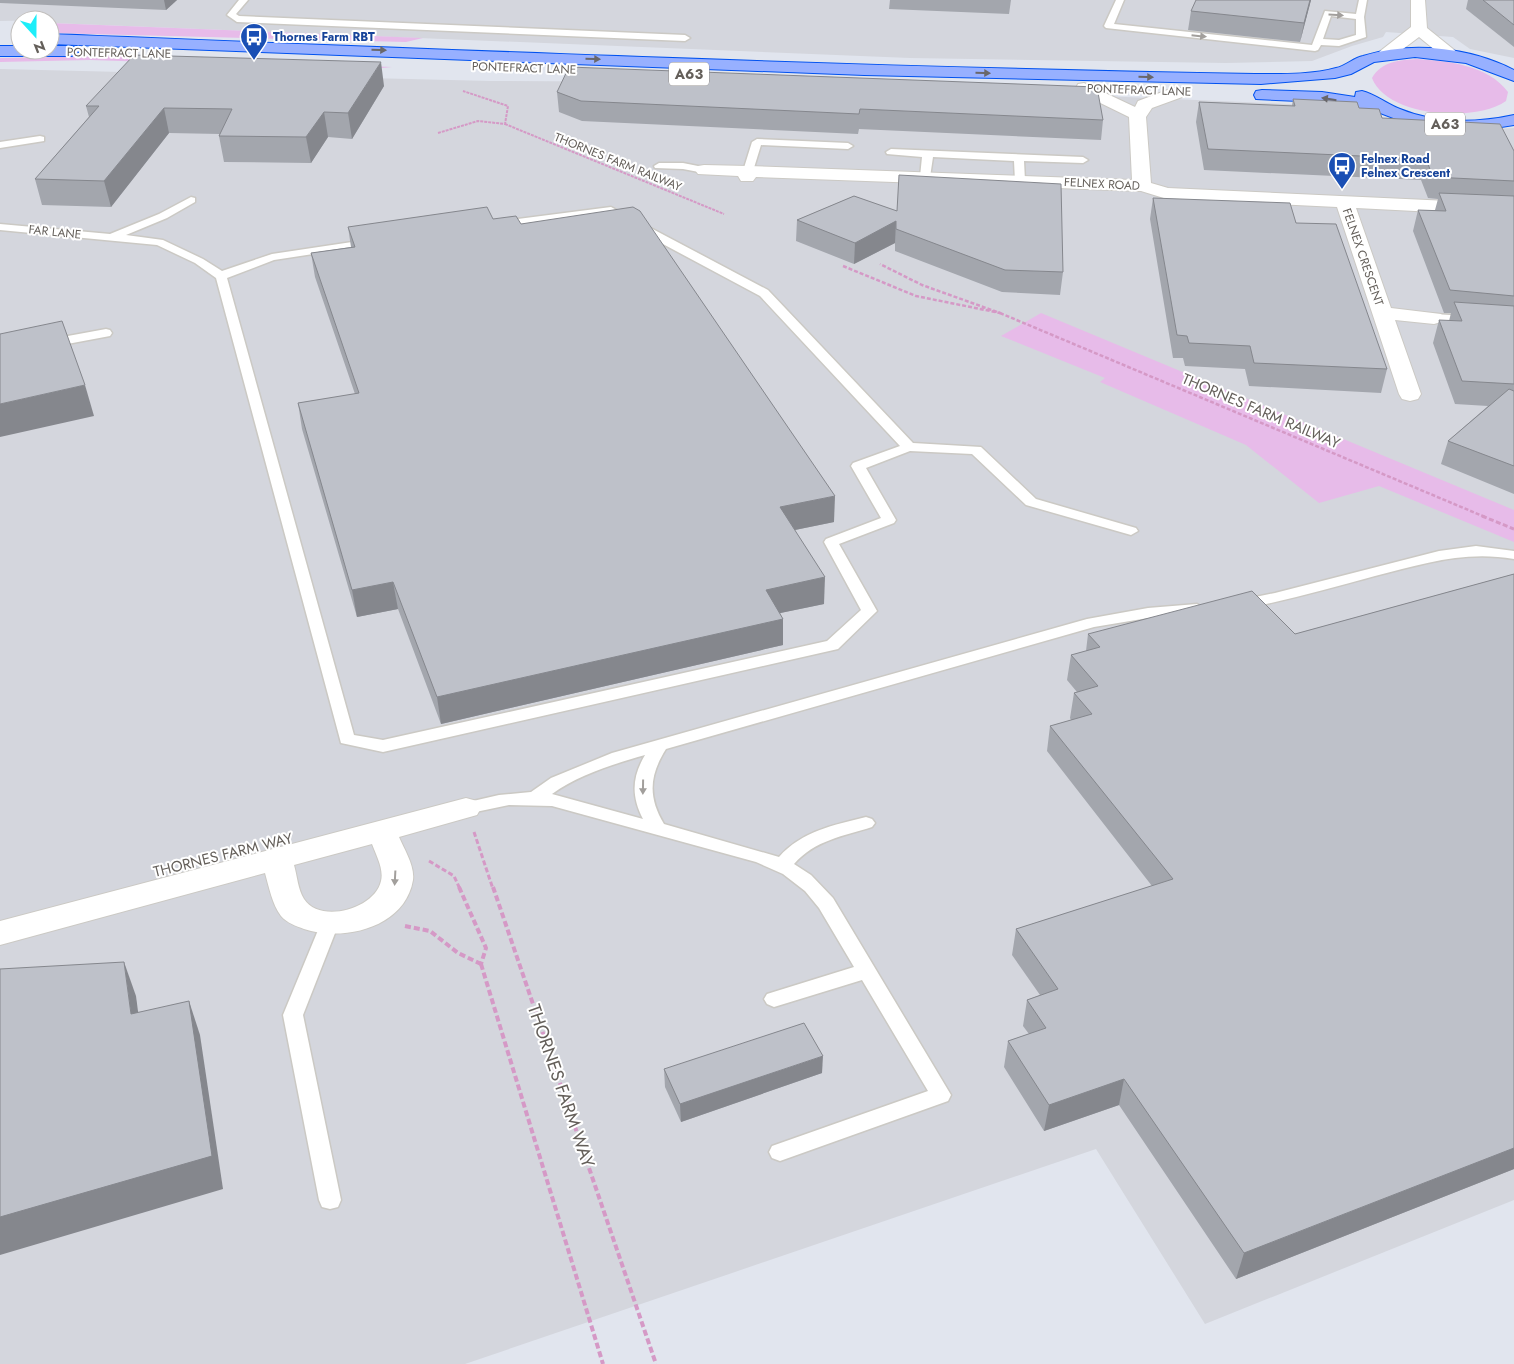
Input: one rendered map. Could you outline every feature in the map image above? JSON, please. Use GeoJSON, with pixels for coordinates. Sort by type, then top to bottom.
{"type":"FeatureCollection","features":[{"type":"Feature","properties":{"kind":"highway","name":"PONTEFRACT LANE"},"geometry":{"type":"LineString","coordinates":[[60,38],[874,70],[1261,79],[1310,76],[1347,70]]}},
{"type":"Feature","properties":{"kind":"highway","name":"PONTEFRACT LANE"},"geometry":{"type":"LineString","coordinates":[[0,51],[128,52],[1322,97],[1377,106]]}},
{"type":"Feature","properties":{"kind":"highway","name":"A63"},"geometry":{"type":"LineString","coordinates":[[1510,70],[1452,56],[1412,52],[1385,55],[1357,63],[1347,70],[1347,79],[1353,88],[1377,106],[1395,114],[1444,124],[1499,124],[1514,120]]}},
{"type":"Feature","properties":{"kind":"street"},"geometry":{"type":"LineString","coordinates":[[1418,0],[1419,29],[1452,56]]}},
{"type":"Feature","properties":{"kind":"street"},"geometry":{"type":"LineString","coordinates":[[1385,55],[1419,29]]}},
{"type":"Feature","properties":{"kind":"street"},"geometry":{"type":"LineString","coordinates":[[1084,88],[1137,115]]}},
{"type":"Feature","properties":{"kind":"street"},"geometry":{"type":"LineString","coordinates":[[1137,115],[1142,112],[1144,105],[1179,92]]}},
{"type":"Feature","properties":{"kind":"street"},"geometry":{"type":"LineString","coordinates":[[1137,115],[1142,186]]}},
{"type":"Feature","properties":{"kind":"street","name":"FELNEX ROAD"},"geometry":{"type":"LineString","coordinates":[[704,170],[748,174],[925,176],[1142,186],[1167,193],[1514,210]]}},
{"type":"Feature","properties":{"kind":"street","name":"FELNEX CRESCENT"},"geometry":{"type":"LineString","coordinates":[[1344,202],[1410,394]]}},
{"type":"Feature","properties":{"kind":"street","name":"FELNEX CRESCENT"},"geometry":{"type":"LineString","coordinates":[[1382,313],[1434,318]]}},
{"type":"Feature","properties":{"kind":"street","name":"THORNES FARM WAY"},"geometry":{"type":"LineString","coordinates":[[0,933],[277,860],[386,843],[466,808]]}},
{"type":"Feature","properties":{"kind":"street"},"geometry":{"type":"LineString","coordinates":[[342,922],[377,909],[393,892],[397,879],[386,843]]}},
{"type":"Feature","properties":{"kind":"street","name":"THORNES FARM WAY"},"geometry":{"type":"LineString","coordinates":[[277,860],[291,906],[301,915],[316,922],[342,922]]}},
{"type":"Feature","properties":{"kind":"lane"},"geometry":{"type":"LineString","coordinates":[[244,0],[231,14],[238,19],[685,38]]}},
{"type":"Feature","properties":{"kind":"lane"},"geometry":{"type":"LineString","coordinates":[[1120,0],[1109,26],[1315,48],[1328,13],[1360,17]]}},
{"type":"Feature","properties":{"kind":"lane"},"geometry":{"type":"LineString","coordinates":[[1317,42],[1339,43],[1361,37],[1360,17],[1363,0]]}},
{"type":"Feature","properties":{"kind":"lane"},"geometry":{"type":"LineString","coordinates":[[0,145],[40,139]]}},
{"type":"Feature","properties":{"kind":"lane"},"geometry":{"type":"LineString","coordinates":[[748,174],[757,142],[848,146]]}},
{"type":"Feature","properties":{"kind":"lane"},"geometry":{"type":"LineString","coordinates":[[891,152],[1083,160]]}},
{"type":"Feature","properties":{"kind":"lane"},"geometry":{"type":"LineString","coordinates":[[925,176],[928,154]]}},
{"type":"Feature","properties":{"kind":"lane"},"geometry":{"type":"LineString","coordinates":[[1019,158],[1020,180]]}},
{"type":"Feature","properties":{"kind":"lane"},"geometry":{"type":"LineString","coordinates":[[659,166],[682,166],[704,170]]}},
{"type":"Feature","properties":{"kind":"lane"},"geometry":{"type":"LineString","coordinates":[[110,238],[164,216],[191,200]]}},
{"type":"Feature","properties":{"kind":"lane"},"geometry":{"type":"LineString","coordinates":[[488,225],[607,210],[764,293],[909,446]]}},
{"type":"Feature","properties":{"kind":"lane","name":"FAR LANE"},"geometry":{"type":"LineString","coordinates":[[0,227],[159,242],[198,261],[221,276]]}},
{"type":"Feature","properties":{"kind":"lane"},"geometry":{"type":"LineString","coordinates":[[388,240],[272,258],[221,276],[347,739],[383,746],[832,645],[869,611],[831,542],[889,520],[858,466],[909,446],[976,450],[1031,502],[1131,531]]}},
{"type":"Feature","properties":{"kind":"lane"},"geometry":{"type":"LineString","coordinates":[[1434,318],[1514,323]]}},
{"type":"Feature","properties":{"kind":"lane"},"geometry":{"type":"LineString","coordinates":[[29,348],[106,333]]}},
{"type":"Feature","properties":{"kind":"lane"},"geometry":{"type":"LineString","coordinates":[[535,798],[557,782],[584,770],[660,745],[1093,622],[1148,613],[1220,607],[1276,598],[1439,555],[1465,550],[1496,551],[1514,555]]}},
{"type":"Feature","properties":{"kind":"lane"},"geometry":{"type":"LineString","coordinates":[[658,829],[645,808],[641,786],[646,765],[660,745]]}},
{"type":"Feature","properties":{"kind":"lane"},"geometry":{"type":"LineString","coordinates":[[466,808],[504,798],[552,800],[761,856],[782,865],[810,883],[826,903],[941,1095],[780,1152]]}},
{"type":"Feature","properties":{"kind":"lane"},"geometry":{"type":"LineString","coordinates":[[782,865],[794,850],[803,844],[817,837],[866,823]]}},
{"type":"Feature","properties":{"kind":"lane"},"geometry":{"type":"LineString","coordinates":[[330,1200],[293,1015],[342,922]]}},
{"type":"Feature","properties":{"kind":"lane"},"geometry":{"type":"LineString","coordinates":[[774,999],[866,971]]}},
{"type":"Feature","properties":{"kind":"path"},"geometry":{"type":"LineString","coordinates":[[463,91],[508,106],[505,124]]}},
{"type":"Feature","properties":{"kind":"path","name":"THORNES FARM RAILWAY"},"geometry":{"type":"LineString","coordinates":[[438,133],[471,121],[486,119],[505,124],[724,214]]}},
{"type":"Feature","properties":{"kind":"path","name":"THORNES FARM RAILWAY"},"geometry":{"type":"LineString","coordinates":[[880,264],[922,285],[1000,314],[1514,529]]}},
{"type":"Feature","properties":{"kind":"path","name":"THORNES FARM RAILWAY"},"geometry":{"type":"LineString","coordinates":[[843,266],[916,296],[1000,314]]}},
{"type":"Feature","properties":{"kind":"path","name":"THORNES FARM WAY"},"geometry":{"type":"LineString","coordinates":[[466,808],[656,1364]]}},
{"type":"Feature","properties":{"kind":"path"},"geometry":{"type":"LineString","coordinates":[[386,843],[421,857],[454,876],[486,948],[481,964],[603,1364]]}},
{"type":"Feature","properties":{"kind":"path"},"geometry":{"type":"LineString","coordinates":[[342,922],[401,925],[430,931],[458,954],[481,964]]}},
{"type":"Feature","properties":{"kind":"shaded area"},"geometry":{"type":"Polygon","coordinates":[[[0,0],[1514,0],[1514,58],[1470,49],[1453,37],[1386,32],[1383,37],[1312,61],[1226,63],[910,58],[60,23],[60,10],[10,10],[10,21],[0,21],[0,0]]]}},
{"type":"Feature","properties":{"kind":"shaded area"},"geometry":{"type":"Polygon","coordinates":[[[60,23],[423,38],[406,42],[60,33],[60,23]]]}},
{"type":"Feature","properties":{"kind":"shaded area"},"geometry":{"type":"Polygon","coordinates":[[[119,56],[392,67],[372,69],[90,60],[0,62],[0,58],[10,58],[10,60],[60,60],[60,57],[119,56]]]}},
{"type":"Feature","properties":{"kind":"shaded area"},"geometry":{"type":"Polygon","coordinates":[[[1417,59],[1454,63],[1479,70],[1500,83],[1508,92],[1506,101],[1492,108],[1474,112],[1454,114],[1433,112],[1413,108],[1395,101],[1381,91],[1372,78],[1381,68],[1392,62],[1417,59]]]}},
{"type":"Feature","properties":{"kind":"shaded area"},"geometry":{"type":"Polygon","coordinates":[[[0,69],[491,81],[684,82],[1056,94],[1337,106],[1383,119],[1447,132],[1514,128],[1514,1200],[1205,1324],[1096,1149],[465,1364],[0,1364],[0,69]]]}},
{"type":"Feature","properties":{"kind":"shaded area"},"geometry":{"type":"Polygon","coordinates":[[[1041,313],[1514,510],[1514,542],[1379,486],[1319,503],[1246,445],[1100,382],[1105,378],[1001,336],[1041,313]]]}},
{"type":"Feature","properties":{"kind":"building"},"geometry":{"type":"Polygon","coordinates":[[[1196,0],[1310,0],[1304,23],[1191,11],[1196,0]]]}},
{"type":"Feature","properties":{"kind":"building"},"geometry":{"type":"Polygon","coordinates":[[[1483,0],[1514,0],[1514,25],[1483,0]]]}},
{"type":"Feature","properties":{"kind":"building"},"geometry":{"type":"Polygon","coordinates":[[[134,55],[381,62],[348,113],[324,112],[306,137],[219,136],[232,109],[164,108],[104,181],[35,179],[99,106],[86,106],[134,55]]]}},
{"type":"Feature","properties":{"kind":"building"},"geometry":{"type":"Polygon","coordinates":[[[569,67],[1097,87],[1103,120],[860,109],[859,114],[581,101],[557,92],[569,67]]]}},
{"type":"Feature","properties":{"kind":"building"},"geometry":{"type":"Polygon","coordinates":[[[1293,99],[1357,102],[1359,108],[1379,109],[1382,118],[1500,124],[1514,151],[1514,181],[1433,177],[1426,159],[1208,149],[1199,102],[1295,106],[1293,99]]]}},
{"type":"Feature","properties":{"kind":"building"},"geometry":{"type":"Polygon","coordinates":[[[899,175],[1061,184],[1063,272],[1005,270],[896,229],[896,221],[855,243],[797,220],[854,196],[897,211],[899,175]]]}},
{"type":"Feature","properties":{"kind":"building"},"geometry":{"type":"Polygon","coordinates":[[[1439,193],[1514,196],[1514,296],[1450,290],[1418,210],[1446,211],[1439,193]]]}},
{"type":"Feature","properties":{"kind":"building"},"geometry":{"type":"Polygon","coordinates":[[[1153,198],[1290,203],[1296,223],[1336,224],[1387,369],[1254,363],[1250,346],[1189,343],[1187,336],[1177,335],[1153,198]]]}},
{"type":"Feature","properties":{"kind":"building"},"geometry":{"type":"Polygon","coordinates":[[[487,207],[493,219],[516,216],[521,224],[633,207],[640,211],[835,496],[780,507],[825,577],[766,590],[783,619],[437,697],[393,582],[352,590],[298,403],[359,393],[311,253],[355,247],[348,227],[487,207]]]}},
{"type":"Feature","properties":{"kind":"building"},"geometry":{"type":"Polygon","coordinates":[[[1454,302],[1514,306],[1514,384],[1462,381],[1439,320],[1462,321],[1454,302]]]}},
{"type":"Feature","properties":{"kind":"building"},"geometry":{"type":"Polygon","coordinates":[[[62,321],[85,385],[0,404],[0,334],[62,321]]]}},
{"type":"Feature","properties":{"kind":"building"},"geometry":{"type":"Polygon","coordinates":[[[1509,389],[1514,391],[1514,466],[1448,441],[1509,389]]]}},
{"type":"Feature","properties":{"kind":"building"},"geometry":{"type":"Polygon","coordinates":[[[1514,574],[1514,1148],[1244,1253],[1124,1079],[1049,1105],[1008,1041],[1046,1028],[1027,1000],[1058,989],[1016,929],[1173,879],[1050,726],[1092,714],[1074,693],[1098,686],[1071,655],[1100,647],[1088,634],[1252,591],[1295,634],[1514,574]]]}},
{"type":"Feature","properties":{"kind":"building"},"geometry":{"type":"Polygon","coordinates":[[[124,962],[131,1014],[189,1001],[212,1156],[0,1217],[0,969],[124,962]]]}},
{"type":"Feature","properties":{"kind":"building"},"geometry":{"type":"Polygon","coordinates":[[[804,1023],[823,1056],[680,1104],[664,1069],[804,1023]]]}},
{"type":"Feature","properties":{"kind":"place","name":"Thornes Farm RBT"},"geometry":{"type":"Point","coordinates":[254,61]}},
{"type":"Feature","properties":{"kind":"place","name":"Felnex Road Felnex Crescent"},"geometry":{"type":"Point","coordinates":[1342,190]}}]}
